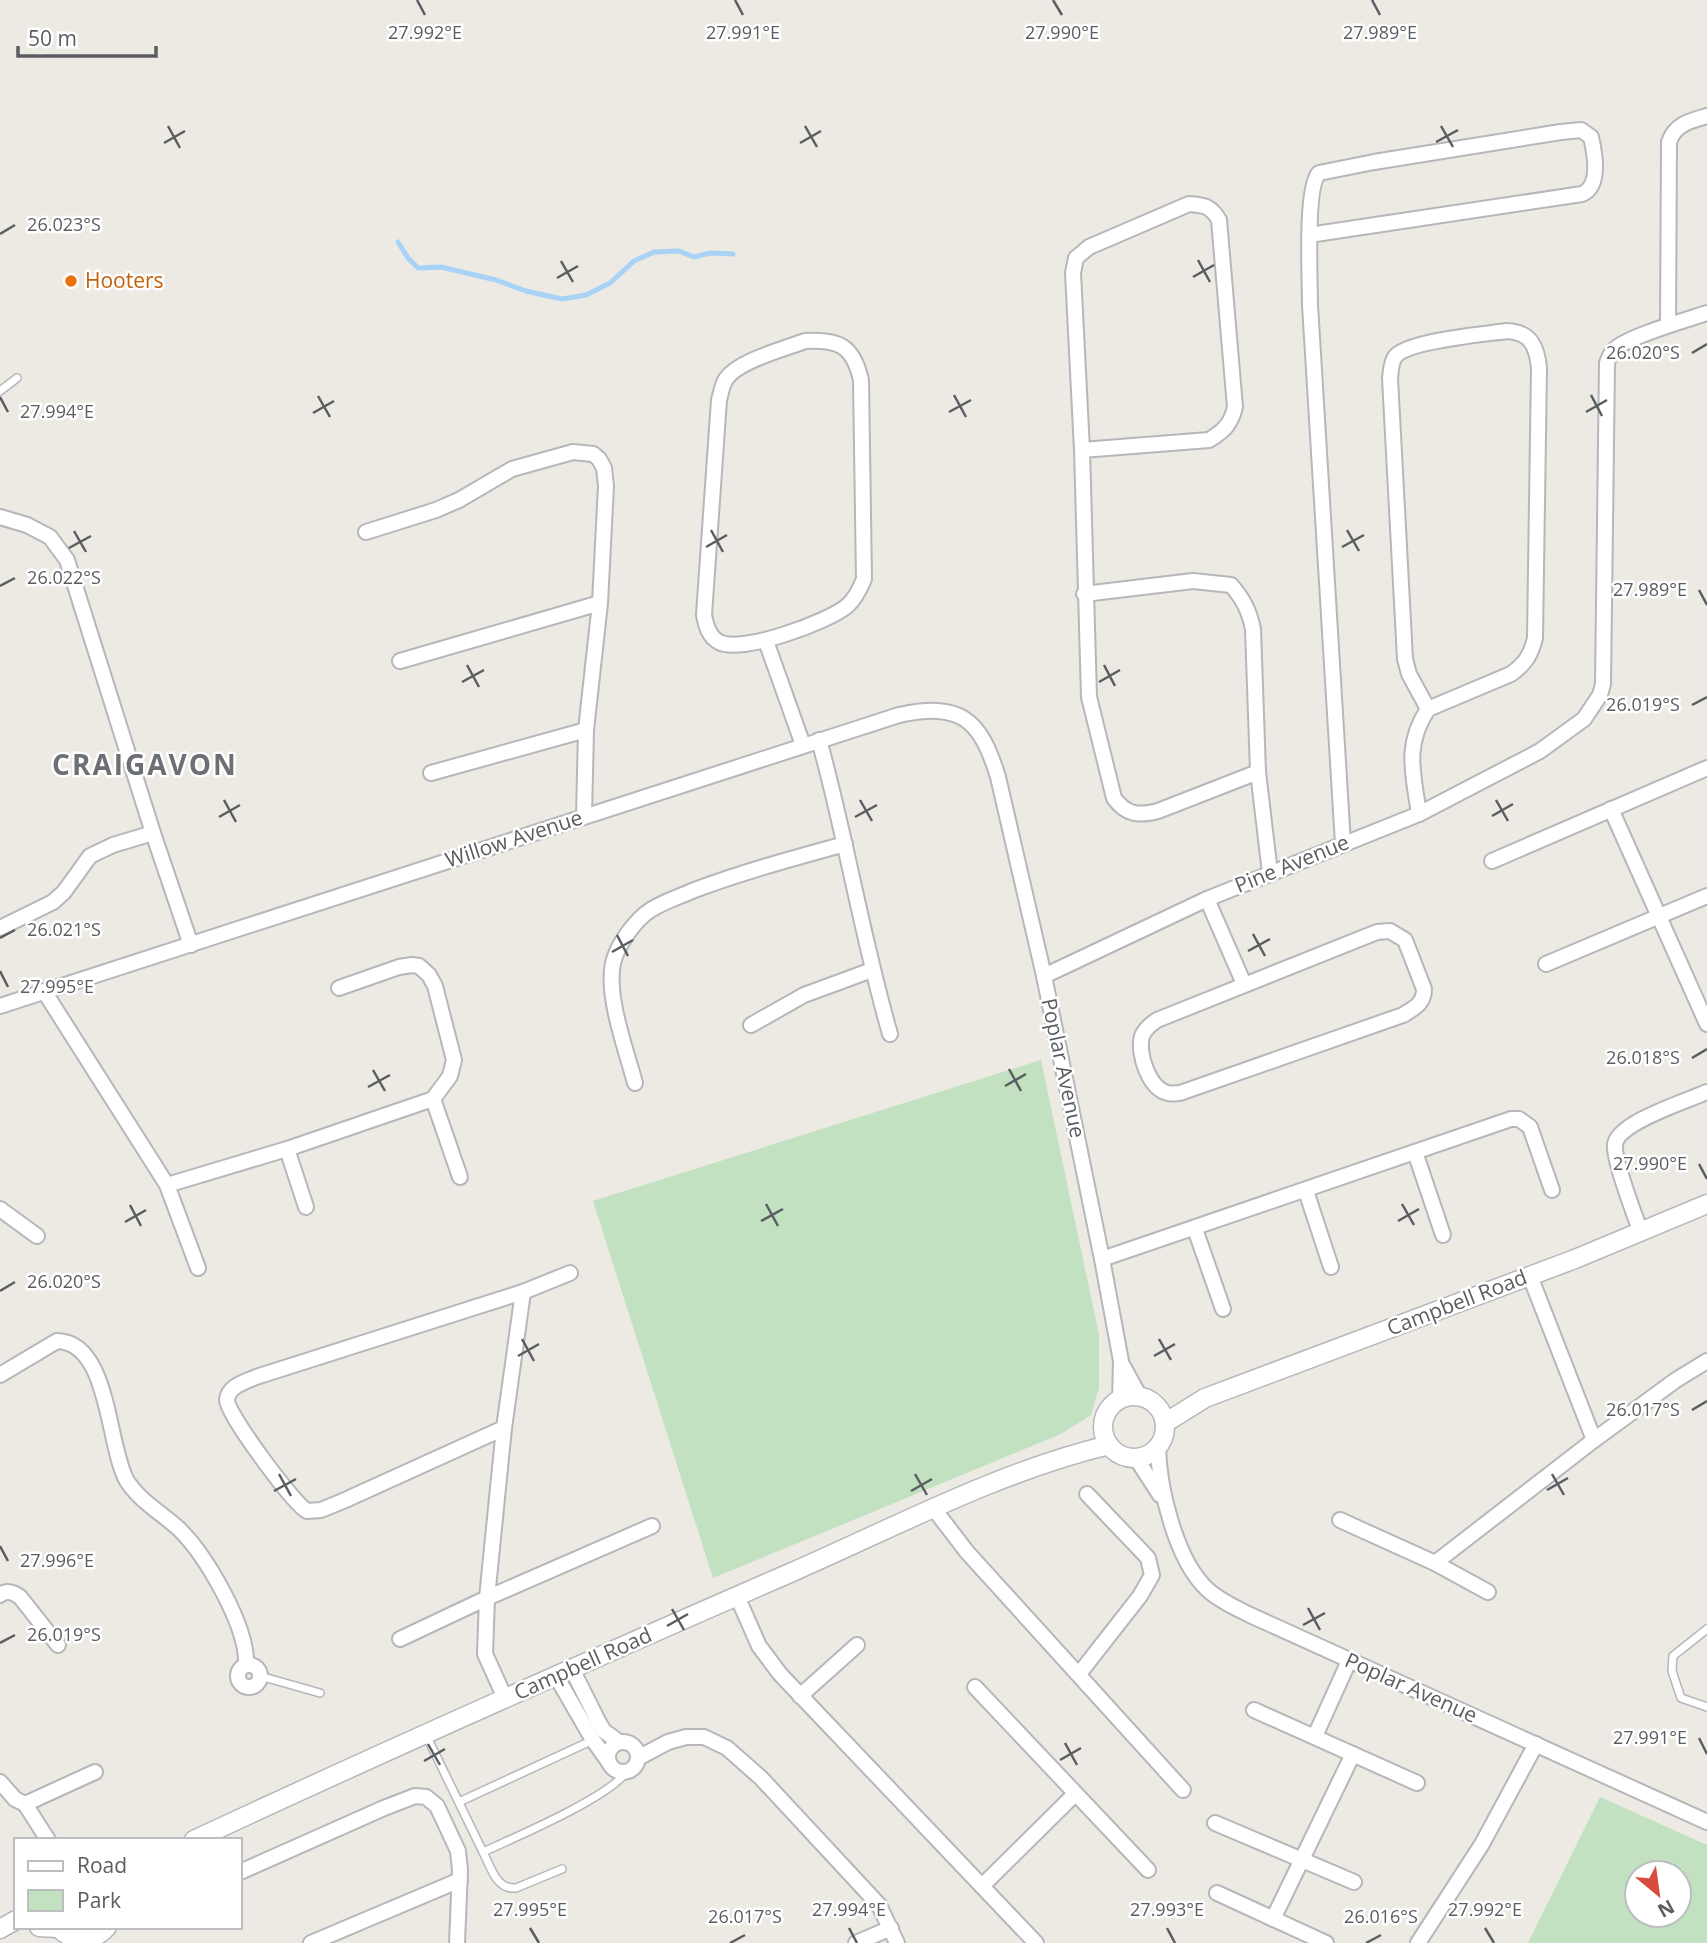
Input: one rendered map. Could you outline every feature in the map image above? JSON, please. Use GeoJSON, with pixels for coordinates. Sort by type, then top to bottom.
{"type":"FeatureCollection","features":[{"type":"Feature","properties":{"kind":"street"},"geometry":{"type":"LineString","coordinates":[[1668,325],[1669,142],[1672,133],[1682,124],[1707,116]]}},
{"type":"Feature","properties":{"kind":"street"},"geometry":{"type":"LineString","coordinates":[[1310,235],[1582,194],[1590,190],[1594,180],[1591,137],[1581,130],[1561,132],[1374,162],[1320,173],[1313,183],[1310,235],[1310,305],[1343,844]]}},
{"type":"Feature","properties":{"kind":"street"},"geometry":{"type":"LineString","coordinates":[[1082,450],[1209,440],[1223,432],[1232,422],[1235,407],[1221,233],[1219,220],[1213,209],[1205,205],[1189,204],[1089,247],[1076,258],[1073,273],[1082,450],[1089,697],[1114,798],[1119,805],[1133,814],[1150,813],[1258,772]]}},
{"type":"Feature","properties":{"kind":"street","name":"Pine Avenue"},"geometry":{"type":"LineString","coordinates":[[1044,976],[1207,899],[1419,814],[1541,751],[1584,719],[1600,695],[1603,684],[1607,363],[1610,355],[1620,345],[1668,325],[1707,313]]}},
{"type":"Feature","properties":{"kind":"street"},"geometry":{"type":"LineString","coordinates":[[1419,814],[1412,765],[1415,732],[1428,709],[1511,674],[1521,667],[1533,649],[1536,615],[1539,368],[1532,342],[1519,331],[1420,345],[1401,352],[1395,357],[1392,366],[1390,378],[1405,659],[1409,674],[1428,709]]}},
{"type":"Feature","properties":{"kind":"street"},"geometry":{"type":"LineString","coordinates":[[805,341],[833,341],[842,344],[851,356],[858,367],[861,380],[863,579],[855,598],[836,613],[766,641],[732,646],[720,643],[707,629],[704,615],[719,400],[726,377],[747,363],[805,341]]}},
{"type":"Feature","properties":{"kind":"street"},"geometry":{"type":"LineString","coordinates":[[366,532],[436,510],[459,500],[512,469],[573,452],[593,454],[604,468],[606,486],[600,603],[586,730],[584,816]]}},
{"type":"Feature","properties":{"kind":"street"},"geometry":{"type":"LineString","coordinates":[[0,517],[50,537],[67,560],[191,945]]}},
{"type":"Feature","properties":{"kind":"street"},"geometry":{"type":"LineString","coordinates":[[1084,594],[1193,581],[1231,585],[1246,605],[1253,629],[1258,772],[1270,873]]}},
{"type":"Feature","properties":{"kind":"street"},"geometry":{"type":"LineString","coordinates":[[400,661],[600,603]]}},
{"type":"Feature","properties":{"kind":"street"},"geometry":{"type":"LineString","coordinates":[[766,641],[803,745]]}},
{"type":"Feature","properties":{"kind":"street","name":"Willow Avenue"},"geometry":{"type":"LineString","coordinates":[[0,1006],[900,715],[926,710],[954,713],[974,728],[990,751],[998,777]]}},
{"type":"Feature","properties":{"kind":"street"},"geometry":{"type":"LineString","coordinates":[[431,773],[586,730]]}},
{"type":"Feature","properties":{"kind":"street"},"geometry":{"type":"LineString","coordinates":[[819,740],[835,795],[872,970],[890,1034]]}},
{"type":"Feature","properties":{"kind":"street"},"geometry":{"type":"LineString","coordinates":[[1492,861],[1707,768]]}},
{"type":"Feature","properties":{"kind":"street","name":"Poplar Avenue"},"geometry":{"type":"LineString","coordinates":[[998,777],[1044,976],[1102,1259],[1121,1361],[1120,1400]]}},
{"type":"Feature","properties":{"kind":"street"},"geometry":{"type":"LineString","coordinates":[[1611,809],[1707,1023]]}},
{"type":"Feature","properties":{"kind":"street"},"geometry":{"type":"LineString","coordinates":[[0,928],[53,902],[64,892],[90,856],[113,845],[153,833]]}},
{"type":"Feature","properties":{"kind":"street"},"geometry":{"type":"LineString","coordinates":[[635,1083],[615,1006],[613,962],[621,945],[645,914],[665,902],[714,883],[845,844]]}},
{"type":"Feature","properties":{"kind":"street"},"geometry":{"type":"LineString","coordinates":[[1546,964],[1707,896]]}},
{"type":"Feature","properties":{"kind":"street"},"geometry":{"type":"LineString","coordinates":[[1207,899],[1244,984]]}},
{"type":"Feature","properties":{"kind":"street"},"geometry":{"type":"LineString","coordinates":[[1390,931],[1399,935],[1410,950],[1424,995],[1419,1005],[1393,1020],[1180,1093],[1168,1093],[1160,1088],[1150,1076],[1142,1052],[1142,1038],[1146,1029],[1175,1011],[1244,984],[1377,932],[1390,931]]}},
{"type":"Feature","properties":{"kind":"street"},"geometry":{"type":"LineString","coordinates":[[167,1185],[287,1149],[433,1099],[450,1076],[454,1060],[435,986],[429,975],[419,966],[412,965],[339,988]]}},
{"type":"Feature","properties":{"kind":"street"},"geometry":{"type":"LineString","coordinates":[[751,1025],[804,995],[872,970]]}},
{"type":"Feature","properties":{"kind":"street"},"geometry":{"type":"LineString","coordinates":[[44,991],[167,1185],[198,1268]]}},
{"type":"Feature","properties":{"kind":"street"},"geometry":{"type":"LineString","coordinates":[[1641,1233],[1615,1149],[1616,1142],[1625,1130],[1636,1123],[1707,1092]]}},
{"type":"Feature","properties":{"kind":"street"},"geometry":{"type":"LineString","coordinates":[[433,1099],[460,1177]]}},
{"type":"Feature","properties":{"kind":"street"},"geometry":{"type":"LineString","coordinates":[[1102,1259],[1511,1119],[1519,1119],[1530,1127],[1552,1190]]}},
{"type":"Feature","properties":{"kind":"street"},"geometry":{"type":"LineString","coordinates":[[287,1149],[306,1207]]}},
{"type":"Feature","properties":{"kind":"street"},"geometry":{"type":"LineString","coordinates":[[1415,1152],[1443,1235]]}},
{"type":"Feature","properties":{"kind":"street"},"geometry":{"type":"LineString","coordinates":[[1306,1191],[1331,1266]]}},
{"type":"Feature","properties":{"kind":"street","name":"Campbell Road"},"geometry":{"type":"LineString","coordinates":[[1165,1423],[1205,1398],[1530,1276],[1707,1205]]}},
{"type":"Feature","properties":{"kind":"street"},"geometry":{"type":"LineString","coordinates":[[0,1209],[37,1236]]}},
{"type":"Feature","properties":{"kind":"street"},"geometry":{"type":"LineString","coordinates":[[1195,1229],[1223,1308]]}},
{"type":"Feature","properties":{"kind":"street"},"geometry":{"type":"LineString","coordinates":[[504,1427],[343,1501],[321,1510],[307,1511],[294,1501],[237,1423],[227,1402],[233,1388],[256,1377],[523,1292],[570,1273]]}},
{"type":"Feature","properties":{"kind":"street"},"geometry":{"type":"LineString","coordinates":[[1530,1276],[1594,1440]]}},
{"type":"Feature","properties":{"kind":"street"},"geometry":{"type":"LineString","coordinates":[[505,1698],[485,1654],[487,1598],[504,1427],[523,1292]]}},
{"type":"Feature","properties":{"kind":"street"},"geometry":{"type":"LineString","coordinates":[[0,1375],[57,1341],[66,1341],[86,1355],[103,1394],[123,1472],[137,1493],[178,1528],[204,1562],[245,1642],[246,1665],[238,1673],[238,1681],[243,1686],[255,1686],[260,1676]]}},
{"type":"Feature","properties":{"kind":"street","name":"Poplar Avenue"},"geometry":{"type":"LineString","coordinates":[[1121,1361],[1148,1401]]}},
{"type":"Feature","properties":{"kind":"street"},"geometry":{"type":"LineString","coordinates":[[1435,1563],[1594,1440],[1675,1380],[1707,1361]]}},
{"type":"Feature","properties":{"kind":"street","name":"Campbell Road"},"geometry":{"type":"LineString","coordinates":[[1148,1401],[1205,1398]]}},
{"type":"Feature","properties":{"kind":"street"},"geometry":{"type":"LineString","coordinates":[[1120,1400],[1148,1401],[1165,1423],[1163,1440],[1152,1453],[1136,1458],[1121,1455],[1106,1438],[1107,1413],[1120,1400]]}},
{"type":"Feature","properties":{"kind":"street","name":"Campbell Road"},"geometry":{"type":"LineString","coordinates":[[198,1838],[505,1698],[934,1510],[1106,1438]]}},
{"type":"Feature","properties":{"kind":"street","name":"Poplar Avenue"},"geometry":{"type":"LineString","coordinates":[[1158,1447],[1164,1502]]}},
{"type":"Feature","properties":{"kind":"street","name":"Poplar Avenue"},"geometry":{"type":"LineString","coordinates":[[1136,1458],[1164,1502],[1192,1570],[1208,1590],[1234,1608],[1707,1822]]}},
{"type":"Feature","properties":{"kind":"street"},"geometry":{"type":"LineString","coordinates":[[1079,1674],[1140,1596],[1152,1575],[1148,1558],[1087,1494]]}},
{"type":"Feature","properties":{"kind":"street"},"geometry":{"type":"LineString","coordinates":[[934,1510],[967,1552],[1184,1790]]}},
{"type":"Feature","properties":{"kind":"street"},"geometry":{"type":"LineString","coordinates":[[1340,1520],[1435,1563],[1488,1592]]}},
{"type":"Feature","properties":{"kind":"street"},"geometry":{"type":"LineString","coordinates":[[400,1639],[653,1526]]}},
{"type":"Feature","properties":{"kind":"street"},"geometry":{"type":"LineString","coordinates":[[0,1595],[12,1592],[20,1597],[58,1645]]}},
{"type":"Feature","properties":{"kind":"street"},"geometry":{"type":"LineString","coordinates":[[737,1596],[759,1646],[800,1696],[1036,1943]]}},
{"type":"Feature","properties":{"kind":"street"},"geometry":{"type":"LineString","coordinates":[[800,1696],[857,1645]]}},
{"type":"Feature","properties":{"kind":"street"},"geometry":{"type":"LineString","coordinates":[[1315,1736],[1349,1661]]}},
{"type":"Feature","properties":{"kind":"street"},"geometry":{"type":"LineString","coordinates":[[564,1672],[604,1731],[637,1752],[636,1764],[627,1771],[615,1770],[593,1740],[564,1672]]}},
{"type":"Feature","properties":{"kind":"street"},"geometry":{"type":"LineString","coordinates":[[975,1687],[1148,1870]]}},
{"type":"Feature","properties":{"kind":"street"},"geometry":{"type":"LineString","coordinates":[[1254,1710],[1418,1783]]}},
{"type":"Feature","properties":{"kind":"street"},"geometry":{"type":"LineString","coordinates":[[638,1758],[668,1742],[686,1737],[704,1737],[727,1748],[761,1778],[879,1905],[897,1943]]}},
{"type":"Feature","properties":{"kind":"street"},"geometry":{"type":"LineString","coordinates":[[608,1761],[610,1749],[624,1743],[668,1742]]}},
{"type":"Feature","properties":{"kind":"street"},"geometry":{"type":"LineString","coordinates":[[1418,1943],[1482,1844],[1536,1744]]}},
{"type":"Feature","properties":{"kind":"street"},"geometry":{"type":"LineString","coordinates":[[1273,1919],[1353,1754]]}},
{"type":"Feature","properties":{"kind":"street"},"geometry":{"type":"LineString","coordinates":[[25,1804],[95,1772]]}},
{"type":"Feature","properties":{"kind":"street"},"geometry":{"type":"LineString","coordinates":[[0,1782],[15,1799],[25,1804],[47,1838]]}},
{"type":"Feature","properties":{"kind":"street"},"geometry":{"type":"LineString","coordinates":[[982,1886],[1075,1794]]}},
{"type":"Feature","properties":{"kind":"street"},"geometry":{"type":"LineString","coordinates":[[242,1871],[415,1796],[431,1799],[453,1838],[460,1861],[457,1943]]}},
{"type":"Feature","properties":{"kind":"street"},"geometry":{"type":"LineString","coordinates":[[1215,1823],[1354,1882]]}},
{"type":"Feature","properties":{"kind":"street"},"geometry":{"type":"LineString","coordinates":[[311,1943],[460,1880]]}},
{"type":"Feature","properties":{"kind":"street"},"geometry":{"type":"LineString","coordinates":[[1217,1893],[1326,1943]]}},
{"type":"Feature","properties":{"kind":"street"},"geometry":{"type":"LineString","coordinates":[[856,1943],[891,1927]]}},
{"type":"Feature","properties":{"kind":"street"},"geometry":{"type":"LineString","coordinates":[[59,1929],[72,1939],[82,1942],[107,1933]]}},
{"type":"Feature","properties":{"kind":"lane"},"geometry":{"type":"LineString","coordinates":[[0,391],[17,378]]}},
{"type":"Feature","properties":{"kind":"lane"},"geometry":{"type":"LineString","coordinates":[[1707,1629],[1673,1656],[1672,1671],[1681,1699],[1707,1707]]}},
{"type":"Feature","properties":{"kind":"lane"},"geometry":{"type":"LineString","coordinates":[[260,1676],[320,1693]]}},
{"type":"Feature","properties":{"kind":"lane"},"geometry":{"type":"LineString","coordinates":[[426,1734],[500,1884],[516,1888],[562,1869]]}},
{"type":"Feature","properties":{"kind":"lane"},"geometry":{"type":"LineString","coordinates":[[459,1801],[593,1740]]}},
{"type":"Feature","properties":{"kind":"lane"},"geometry":{"type":"LineString","coordinates":[[484,1852],[592,1798],[619,1781],[627,1771]]}},
{"type":"Feature","properties":{"kind":"green space"},"geometry":{"type":"Polygon","coordinates":[[[1041,1060],[1099,1335],[1099,1388],[1091,1415],[1061,1434],[713,1578],[593,1201],[1041,1060]]]}},
{"type":"Feature","properties":{"kind":"green space"},"geometry":{"type":"Polygon","coordinates":[[[1600,1797],[1707,1845],[1707,1943],[1528,1943],[1600,1797]]]}},
{"type":"Feature","properties":{"kind":"waterway"},"geometry":{"type":"LineString","coordinates":[[398,242],[418,268],[441,267],[562,299],[586,295],[610,283],[634,261],[654,252],[679,251],[694,257],[710,253],[733,254]]}},
{"type":"Feature","properties":{"kind":"place","name":"Hooters"},"geometry":{"type":"Point","coordinates":[71,281]}},
{"type":"Feature","properties":{"kind":"district","name":"CRAIGAVON"},"geometry":{"type":"Point","coordinates":[145,765]}}]}
